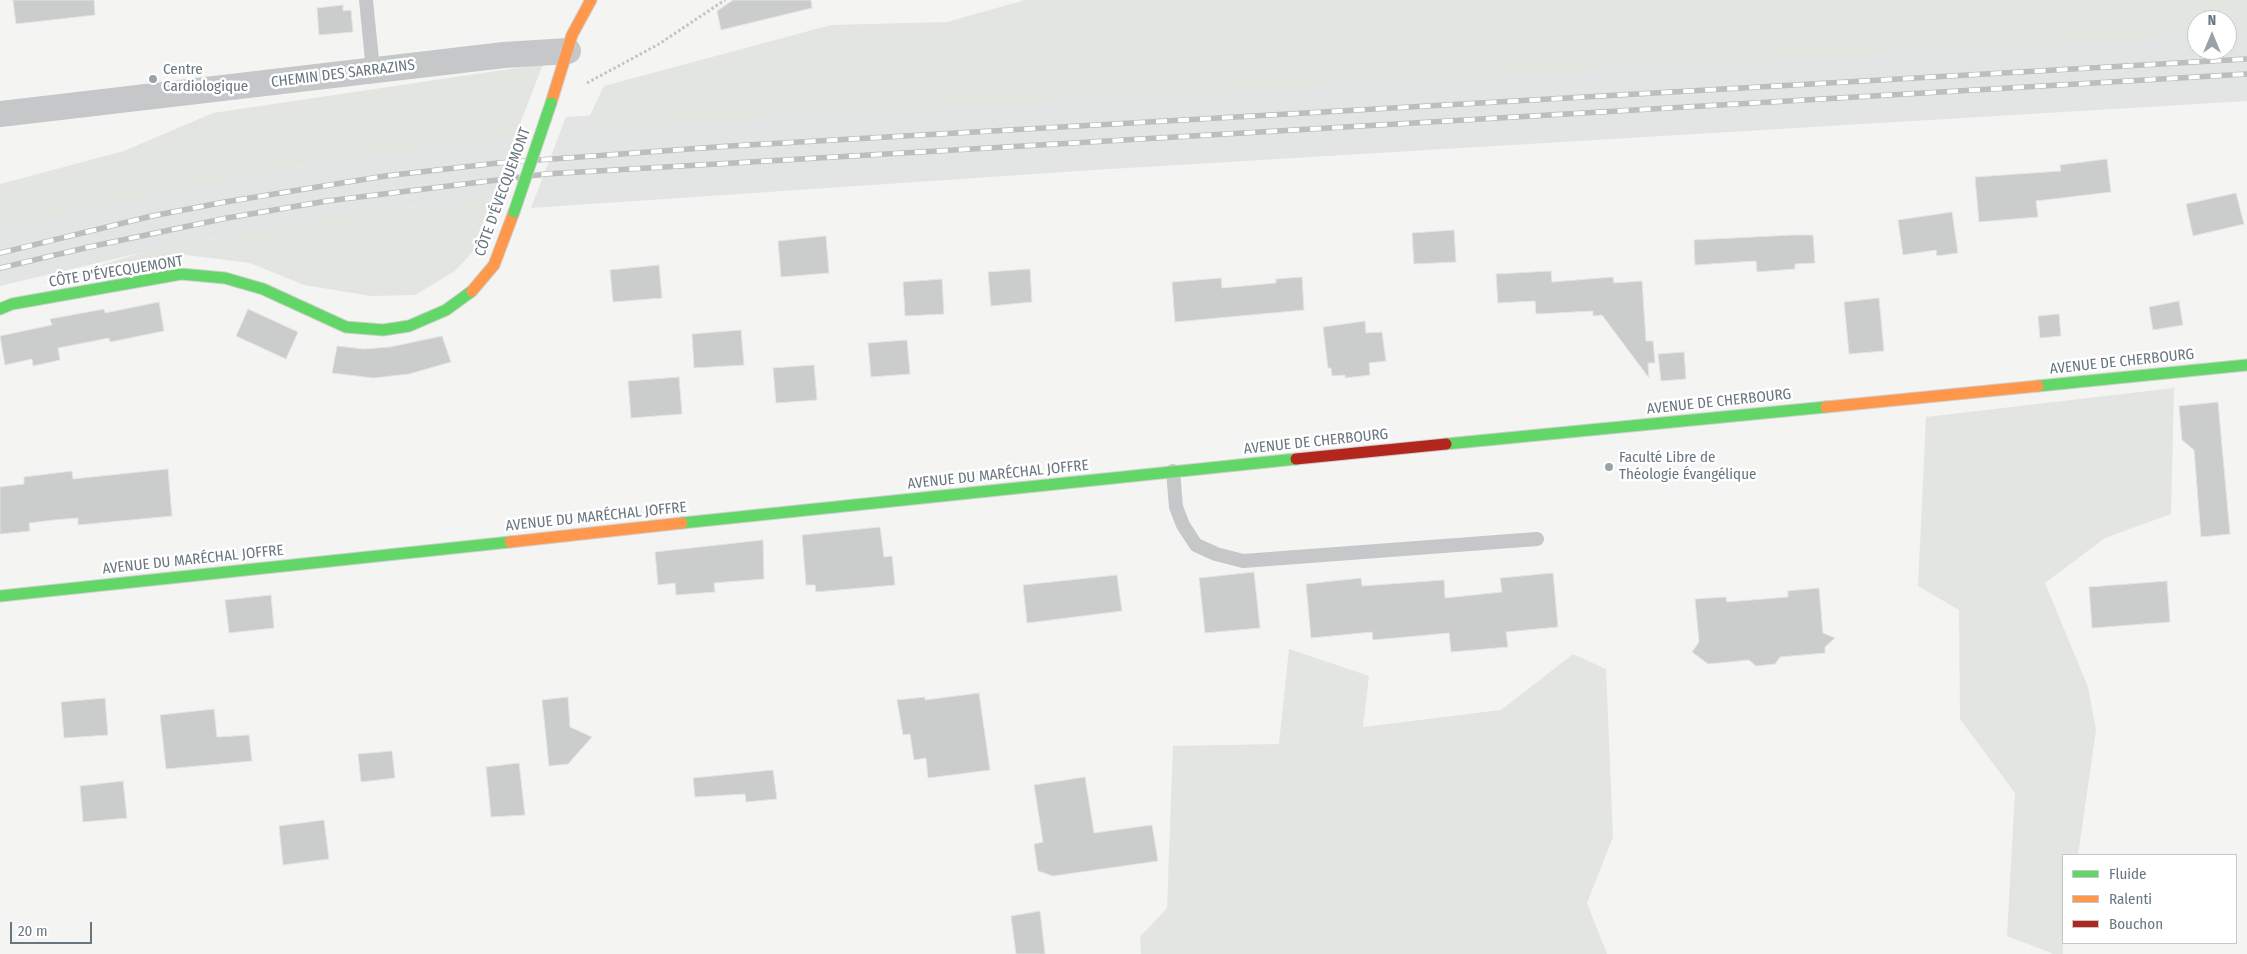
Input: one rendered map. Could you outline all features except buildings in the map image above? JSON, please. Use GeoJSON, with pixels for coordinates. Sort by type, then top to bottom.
{"type":"FeatureCollection","features":[{"type":"Feature","properties":{"kind":"main road","name":"CÔTE D'ÉVECQUEMONT"},"geometry":{"type":"LineString","coordinates":[[0,309],[12,304],[181,274],[224,278],[263,289],[346,327],[383,330],[410,326],[446,310],[474,290],[494,265],[551,103],[572,35],[591,0]]}},
{"type":"Feature","properties":{"kind":"main road","name":"AVENUE DE CHERBOURG"},"geometry":{"type":"LineString","coordinates":[[1194,469],[2247,365]]}},
{"type":"Feature","properties":{"kind":"main road","name":"AVENUE DU MARÉCHAL JOFFRE"},"geometry":{"type":"LineString","coordinates":[[0,596],[1194,469]]}},
{"type":"Feature","properties":{"kind":"street","name":"CHEMIN DES SARRAZINS"},"geometry":{"type":"LineString","coordinates":[[0,114],[373,70],[568,51]]}},
{"type":"Feature","properties":{"kind":"lane"},"geometry":{"type":"LineString","coordinates":[[366,0],[373,70]]}},
{"type":"Feature","properties":{"kind":"lane"},"geometry":{"type":"LineString","coordinates":[[1173,471],[1176,507],[1183,525],[1196,545],[1216,554],[1244,562],[1537,539]]}},
{"type":"Feature","properties":{"kind":"path"},"geometry":{"type":"LineString","coordinates":[[551,103],[659,44],[724,0]]}},
{"type":"Feature","properties":{"kind":"shaded area"},"geometry":{"type":"Polygon","coordinates":[[[1025,0],[2247,0],[2247,32],[2237,32],[2237,10],[2187,10],[2187,36],[584,128],[604,86],[831,25],[947,22],[1025,0]]]}},
{"type":"Feature","properties":{"kind":"shaded area"},"geometry":{"type":"Polygon","coordinates":[[[2247,6],[2247,101],[1094,170],[531,208],[566,117],[1069,86],[2187,10],[2187,60],[2237,60],[2237,10],[2188,10],[2247,6]]]}},
{"type":"Feature","properties":{"kind":"shaded area"},"geometry":{"type":"Polygon","coordinates":[[[543,64],[515,137],[344,159],[156,193],[0,231],[0,184],[124,151],[213,113],[543,64]]]}},
{"type":"Feature","properties":{"kind":"shaded area"},"geometry":{"type":"Polygon","coordinates":[[[515,137],[495,200],[349,213],[144,252],[0,286],[0,231],[156,193],[344,159],[515,137]]]}},
{"type":"Feature","properties":{"kind":"shaded area"},"geometry":{"type":"Polygon","coordinates":[[[495,200],[477,247],[455,271],[415,295],[371,296],[304,285],[250,263],[178,254],[40,284],[144,252],[349,213],[495,200]]]}},
{"type":"Feature","properties":{"kind":"shaded area"},"geometry":{"type":"Polygon","coordinates":[[[2174,388],[2171,514],[2105,538],[2045,583],[2088,687],[2096,730],[2078,854],[2062,854],[2063,954],[2054,954],[2007,936],[2015,793],[1960,719],[1959,610],[1918,586],[1926,417],[2174,388]]]}},
{"type":"Feature","properties":{"kind":"shaded area"},"geometry":{"type":"Polygon","coordinates":[[[1289,649],[1369,676],[1363,727],[1501,710],[1573,654],[1606,669],[1613,837],[1587,903],[1607,954],[1141,954],[1140,937],[1167,908],[1173,746],[1279,744],[1289,649]]]}},
{"type":"Feature","properties":{"kind":"railway"},"geometry":{"type":"LineString","coordinates":[[0,253],[152,216],[225,202],[385,176],[498,163],[730,146],[2247,59]]}},
{"type":"Feature","properties":{"kind":"railway"},"geometry":{"type":"LineString","coordinates":[[0,268],[227,218],[327,201],[546,174],[2247,74]]}},
{"type":"Feature","properties":{"kind":"traffic: fast"},"geometry":{"type":"LineString","coordinates":[[514,212],[551,103]]}},
{"type":"Feature","properties":{"kind":"traffic: fast"},"geometry":{"type":"LineString","coordinates":[[0,309],[12,304],[181,274],[225,278],[263,289],[346,327],[383,330],[409,326],[446,310],[472,291]]}},
{"type":"Feature","properties":{"kind":"traffic: fast"},"geometry":{"type":"LineString","coordinates":[[2038,386],[2247,365]]}},
{"type":"Feature","properties":{"kind":"traffic: fast"},"geometry":{"type":"LineString","coordinates":[[1446,444],[1826,407]]}},
{"type":"Feature","properties":{"kind":"traffic: fast"},"geometry":{"type":"LineString","coordinates":[[682,523],[1296,459]]}},
{"type":"Feature","properties":{"kind":"traffic: fast"},"geometry":{"type":"LineString","coordinates":[[0,596],[510,542]]}},
{"type":"Feature","properties":{"kind":"traffic: slow"},"geometry":{"type":"LineString","coordinates":[[551,103],[572,35],[591,0]]}},
{"type":"Feature","properties":{"kind":"traffic: slow"},"geometry":{"type":"LineString","coordinates":[[472,291],[494,265],[514,212]]}},
{"type":"Feature","properties":{"kind":"traffic: slow"},"geometry":{"type":"LineString","coordinates":[[1826,407],[2038,386]]}},
{"type":"Feature","properties":{"kind":"traffic: slow"},"geometry":{"type":"LineString","coordinates":[[510,542],[682,523]]}},
{"type":"Feature","properties":{"kind":"traffic: jam"},"geometry":{"type":"LineString","coordinates":[[1296,459],[1446,444]]}},
{"type":"Feature","properties":{"kind":"place","name":"Centre Cardiologique"},"geometry":{"type":"Point","coordinates":[153,79]}},
{"type":"Feature","properties":{"kind":"place","name":"Faculté Libre de Théologie Évangélique"},"geometry":{"type":"Point","coordinates":[1609,467]}}]}
